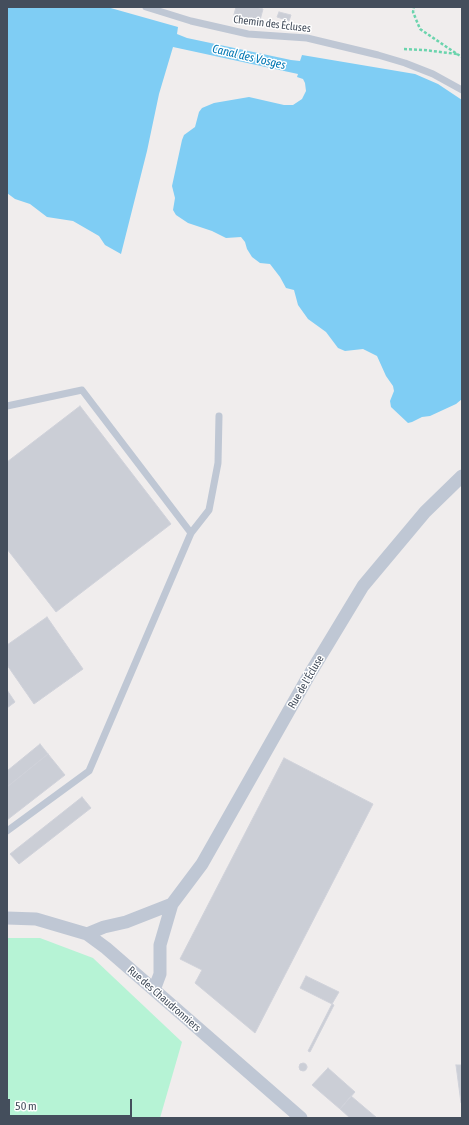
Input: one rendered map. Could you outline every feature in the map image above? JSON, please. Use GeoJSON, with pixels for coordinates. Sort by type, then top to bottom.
{"type":"FeatureCollection","features":[{"type":"Feature","properties":{"kind":"street","name":"Rue de l'Écluse"},"geometry":{"type":"LineString","coordinates":[[154,990],[160,974],[160,945],[172,904],[202,864],[308,677],[363,586],[424,512],[462,476]]}},
{"type":"Feature","properties":{"kind":"street"},"geometry":{"type":"LineString","coordinates":[[87,934],[104,927],[126,922],[172,904]]}},
{"type":"Feature","properties":{"kind":"street","name":"Rue des Chaudronniers"},"geometry":{"type":"LineString","coordinates":[[7,918],[36,919],[87,934],[106,948],[301,1118]]}},
{"type":"Feature","properties":{"kind":"lane","name":"Chemin des Écluses"},"geometry":{"type":"LineString","coordinates":[[146,7],[190,21],[248,34],[307,38],[378,55],[405,63],[433,74],[462,90]]}},
{"type":"Feature","properties":{"kind":"lane"},"geometry":{"type":"LineString","coordinates":[[7,406],[82,390],[191,533]]}},
{"type":"Feature","properties":{"kind":"lane"},"geometry":{"type":"LineString","coordinates":[[7,831],[89,771],[191,533],[209,510],[218,462],[219,416]]}},
{"type":"Feature","properties":{"kind":"path"},"geometry":{"type":"LineString","coordinates":[[414,7],[412,12],[420,29],[456,54]]}},
{"type":"Feature","properties":{"kind":"path"},"geometry":{"type":"LineString","coordinates":[[402,50],[424,50],[462,56]]}},
{"type":"Feature","properties":{"kind":"green space"},"geometry":{"type":"Polygon","coordinates":[[[7,938],[40,938],[93,958],[182,1042],[160,1118],[7,1118],[7,938]]]}},
{"type":"Feature","properties":{"kind":"water","name":"Canal des Vosges"},"geometry":{"type":"Polygon","coordinates":[[[7,7],[107,7],[178,27],[177,34],[187,38],[291,60],[300,61],[302,55],[415,74],[438,84],[462,100],[462,399],[456,404],[430,416],[422,417],[408,423],[391,407],[390,401],[394,391],[393,386],[386,376],[377,356],[363,349],[345,351],[338,348],[326,332],[308,319],[298,305],[294,290],[286,288],[270,264],[260,263],[252,257],[241,237],[226,238],[212,231],[188,223],[176,215],[173,210],[175,198],[172,186],[182,140],[184,135],[195,127],[199,112],[202,108],[214,103],[249,97],[284,105],[293,105],[302,99],[306,91],[305,83],[303,79],[297,77],[298,74],[173,47],[159,94],[147,151],[121,254],[105,245],[99,236],[73,221],[47,217],[30,204],[15,199],[7,193],[7,7]]]}},
{"type":"Feature","properties":{"kind":"building"},"geometry":{"type":"Polygon","coordinates":[[[236,7],[255,7],[263,9],[259,24],[233,18],[236,7]]]}},
{"type":"Feature","properties":{"kind":"building"},"geometry":{"type":"Polygon","coordinates":[[[279,12],[291,15],[289,21],[277,17],[279,12]]]}},
{"type":"Feature","properties":{"kind":"building"},"geometry":{"type":"Polygon","coordinates":[[[80,406],[171,524],[56,612],[7,549],[7,462],[80,406]]]}},
{"type":"Feature","properties":{"kind":"building"},"geometry":{"type":"Polygon","coordinates":[[[47,617],[83,669],[34,704],[7,665],[7,645],[47,617]]]}},
{"type":"Feature","properties":{"kind":"building"},"geometry":{"type":"Polygon","coordinates":[[[7,690],[15,702],[7,708],[7,690]]]}},
{"type":"Feature","properties":{"kind":"building"},"geometry":{"type":"Polygon","coordinates":[[[40,744],[48,754],[7,787],[7,771],[40,744]]]}},
{"type":"Feature","properties":{"kind":"building"},"geometry":{"type":"Polygon","coordinates":[[[48,754],[65,775],[7,820],[7,787],[48,754]]]}},
{"type":"Feature","properties":{"kind":"building"},"geometry":{"type":"Polygon","coordinates":[[[284,758],[373,804],[255,1033],[195,983],[202,970],[180,959],[284,758]]]}},
{"type":"Feature","properties":{"kind":"building"},"geometry":{"type":"Polygon","coordinates":[[[82,797],[91,808],[19,864],[10,854],[82,797]]]}},
{"type":"Feature","properties":{"kind":"building"},"geometry":{"type":"Polygon","coordinates":[[[306,976],[339,992],[332,1004],[300,988],[306,976]]]}},
{"type":"Feature","properties":{"kind":"building"},"geometry":{"type":"Polygon","coordinates":[[[332,1004],[334,1005],[310,1052],[308,1051],[332,1004]]]}},
{"type":"Feature","properties":{"kind":"building"},"geometry":{"type":"Polygon","coordinates":[[[301,1063],[305,1063],[307,1067],[305,1071],[301,1071],[299,1069],[299,1065],[301,1063]]]}},
{"type":"Feature","properties":{"kind":"building"},"geometry":{"type":"Polygon","coordinates":[[[456,1065],[462,1065],[462,1103],[461,1103],[456,1065]]]}},
{"type":"Feature","properties":{"kind":"building"},"geometry":{"type":"Polygon","coordinates":[[[328,1068],[355,1092],[340,1109],[312,1085],[328,1068]]]}},
{"type":"Feature","properties":{"kind":"building"},"geometry":{"type":"Polygon","coordinates":[[[351,1096],[377,1118],[350,1118],[340,1109],[351,1096]]]}}]}
